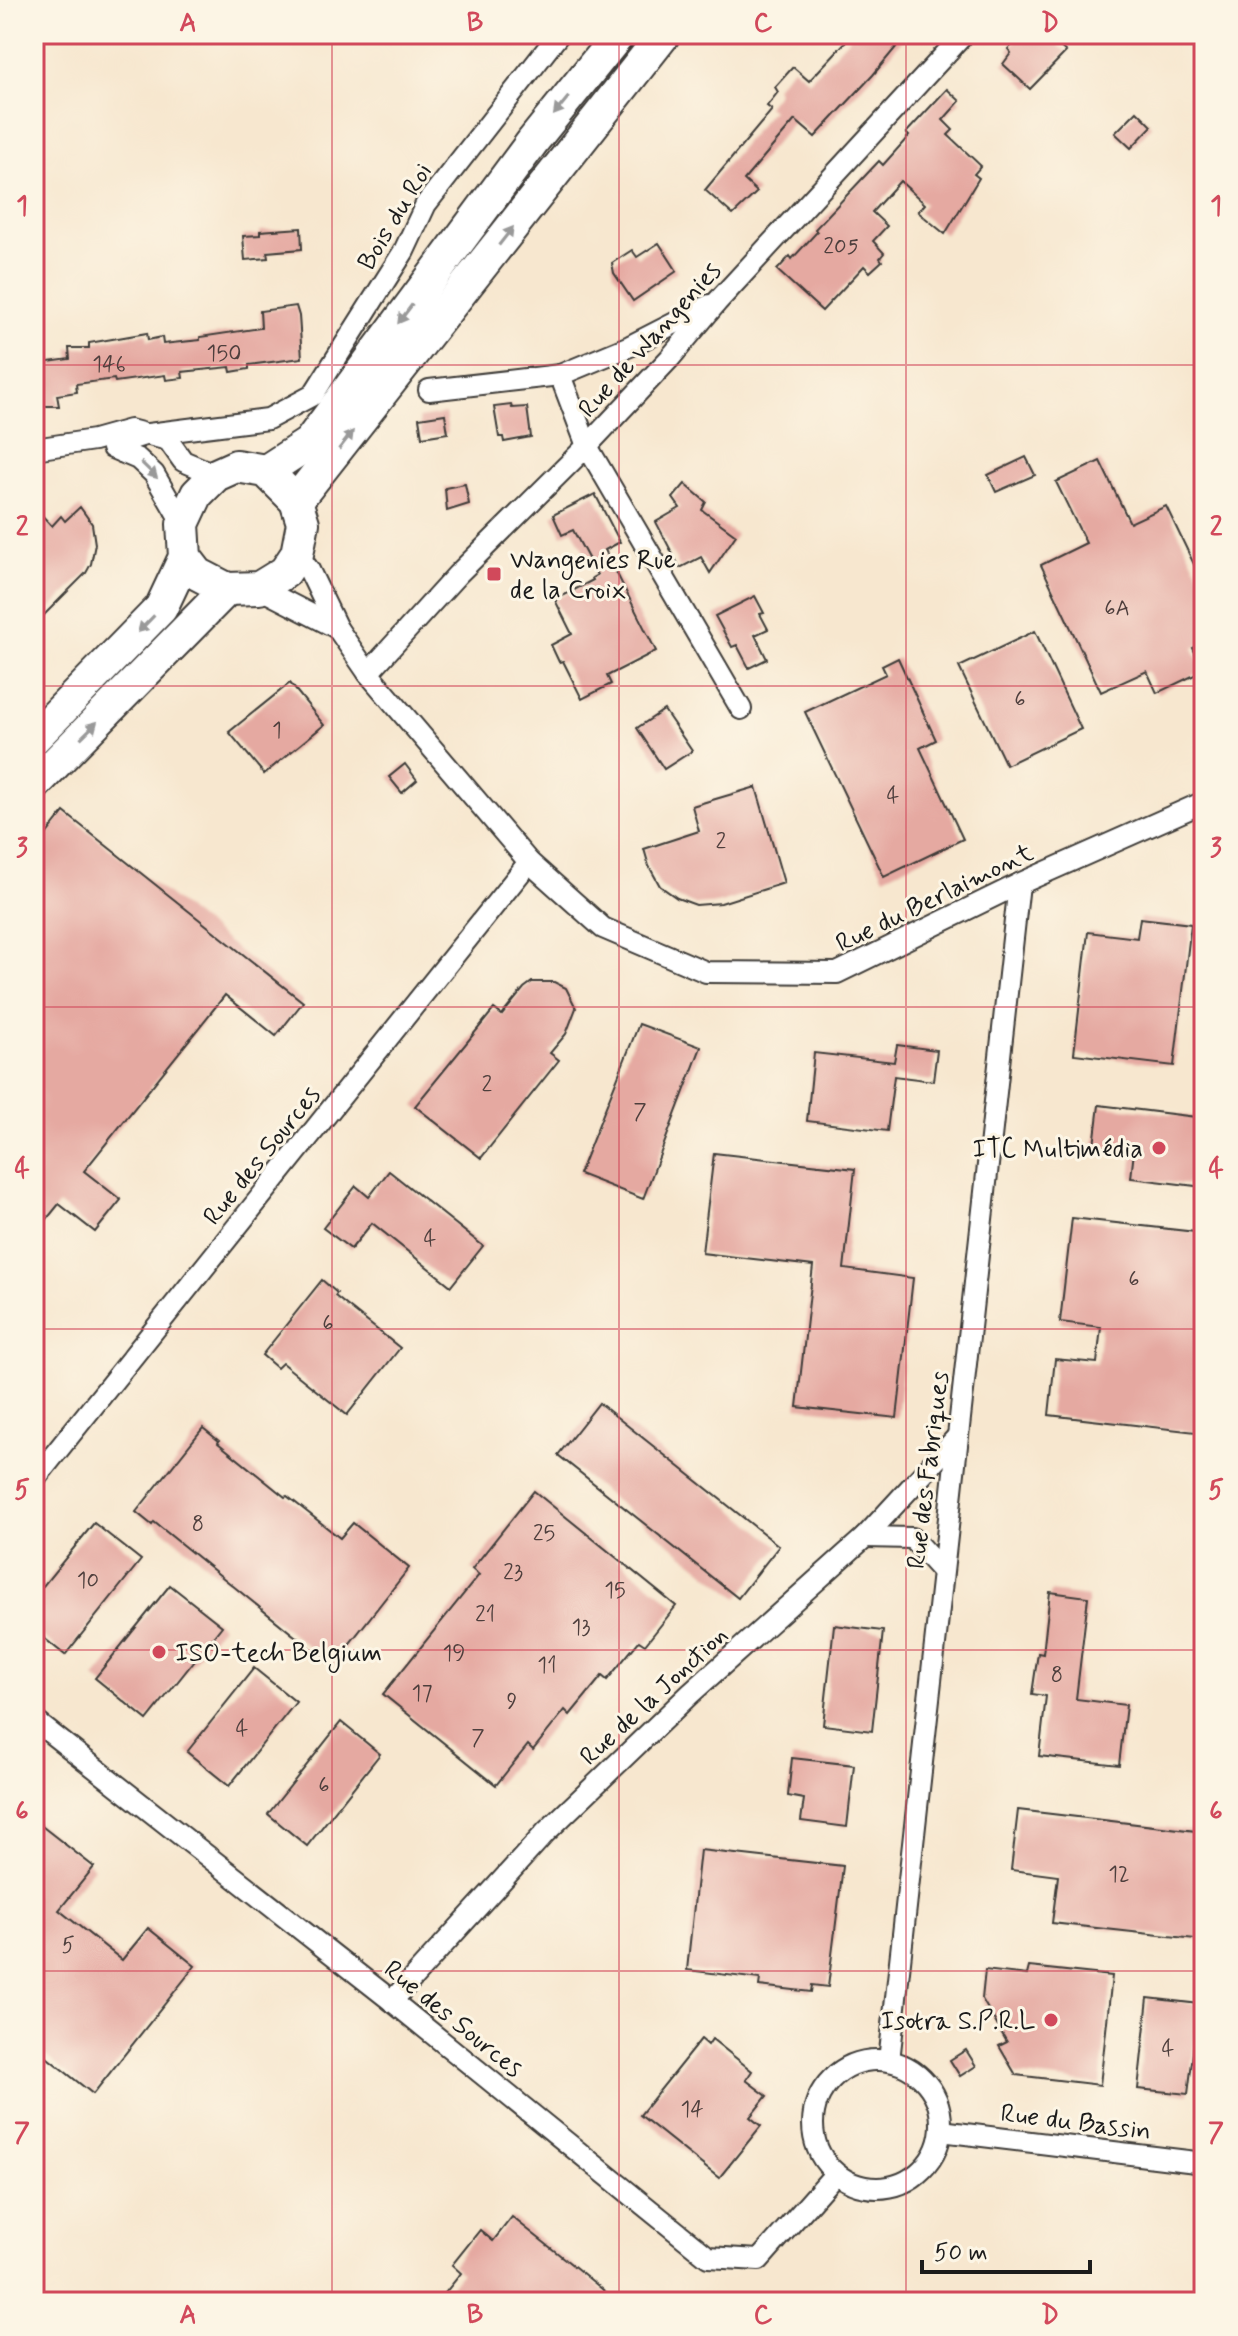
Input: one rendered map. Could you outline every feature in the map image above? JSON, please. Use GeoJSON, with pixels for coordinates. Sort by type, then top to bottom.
{"type":"FeatureCollection","features":[{"type":"Feature","properties":{"kind":"highway"},"geometry":{"type":"LineString","coordinates":[[266,471],[309,443],[533,141],[619,34]]}},
{"type":"Feature","properties":{"kind":"highway"},"geometry":{"type":"LineString","coordinates":[[296,501],[664,34]]}},
{"type":"Feature","properties":{"kind":"highway"},"geometry":{"type":"LineString","coordinates":[[34,738],[161,608],[185,557],[183,524],[197,494],[216,475],[236,466],[266,471],[296,501],[303,523],[297,554],[285,572],[259,588],[227,589],[198,574],[185,557]]}},
{"type":"Feature","properties":{"kind":"highway"},"geometry":{"type":"LineString","coordinates":[[34,785],[227,589]]}},
{"type":"Feature","properties":{"kind":"street","name":"Bois du Roi"},"geometry":{"type":"LineString","coordinates":[[148,434],[268,419],[313,395],[404,251],[426,204],[559,34]]}},
{"type":"Feature","properties":{"kind":"street","name":"Rue de Wangenies"},"geometry":{"type":"LineString","coordinates":[[368,673],[457,575],[587,446],[670,358],[717,302],[964,34]]}},
{"type":"Feature","properties":{"kind":"street"},"geometry":{"type":"LineString","coordinates":[[429,390],[560,375],[630,346],[717,302]]}},
{"type":"Feature","properties":{"kind":"street"},"geometry":{"type":"LineString","coordinates":[[560,375],[587,446],[741,709]]}},
{"type":"Feature","properties":{"kind":"street"},"geometry":{"type":"LineString","coordinates":[[34,449],[94,440],[130,430],[168,440],[183,461],[216,475]]}},
{"type":"Feature","properties":{"kind":"street"},"geometry":{"type":"LineString","coordinates":[[122,452],[132,439],[148,434]]}},
{"type":"Feature","properties":{"kind":"street"},"geometry":{"type":"LineString","coordinates":[[94,440],[138,459],[154,474],[183,524]]}},
{"type":"Feature","properties":{"kind":"street","name":"Rue du Berlaimont"},"geometry":{"type":"LineString","coordinates":[[297,554],[309,570],[337,628],[368,673],[529,862],[603,928],[706,972],[837,973],[1019,884],[1204,802]]}},
{"type":"Feature","properties":{"kind":"street","name":"Rue du Berlaimont"},"geometry":{"type":"LineString","coordinates":[[259,588],[337,628]]}},
{"type":"Feature","properties":{"kind":"street","name":"Rue des Sources"},"geometry":{"type":"LineString","coordinates":[[34,1480],[529,862]]}},
{"type":"Feature","properties":{"kind":"street","name":"Rue des Fabriques"},"geometry":{"type":"LineString","coordinates":[[889,2061],[1019,884]]}},
{"type":"Feature","properties":{"kind":"street","name":"Rue de la Jonction"},"geometry":{"type":"LineString","coordinates":[[392,2001],[546,1832],[690,1694],[865,1537],[958,1436]]}},
{"type":"Feature","properties":{"kind":"street"},"geometry":{"type":"LineString","coordinates":[[865,1537],[912,1538],[942,1571]]}},
{"type":"Feature","properties":{"kind":"street","name":"Rue des Sources"},"geometry":{"type":"LineString","coordinates":[[34,1720],[392,2001],[708,2257],[759,2260],[835,2174]]}},
{"type":"Feature","properties":{"kind":"street"},"geometry":{"type":"LineString","coordinates":[[868,2060],[889,2061],[907,2067],[934,2094],[940,2112],[941,2131],[936,2150],[925,2167],[910,2180],[891,2187],[872,2189],[852,2184],[835,2174],[821,2158],[813,2139],[813,2117],[818,2097],[830,2079],[848,2067],[868,2060]]}},
{"type":"Feature","properties":{"kind":"street","name":"Rue du Bassin"},"geometry":{"type":"LineString","coordinates":[[941,2131],[1204,2163]]}},
{"type":"Feature","properties":{"kind":"building"},"geometry":{"type":"Polygon","coordinates":[[[853,34],[907,34],[815,137],[795,120],[744,180],[757,192],[733,215],[705,190],[772,110],[767,106],[778,92],[775,87],[793,67],[809,81],[853,34]]]}},
{"type":"Feature","properties":{"kind":"building"},"geometry":{"type":"Polygon","coordinates":[[[1022,34],[1046,34],[1066,52],[1030,89],[1003,64],[1011,53],[1008,49],[1022,34]]]}},
{"type":"Feature","properties":{"kind":"building"},"geometry":{"type":"Polygon","coordinates":[[[947,89],[960,101],[943,120],[953,130],[948,135],[981,166],[974,174],[979,178],[945,234],[918,212],[925,204],[900,181],[872,212],[887,226],[873,241],[884,253],[880,258],[882,261],[870,272],[864,266],[822,311],[777,270],[790,256],[792,259],[817,232],[815,229],[879,161],[883,165],[909,136],[906,133],[947,89]]]}},
{"type":"Feature","properties":{"kind":"building"},"geometry":{"type":"Polygon","coordinates":[[[1137,111],[1152,126],[1131,148],[1115,133],[1137,111]]]}},
{"type":"Feature","properties":{"kind":"building"},"geometry":{"type":"Polygon","coordinates":[[[301,228],[302,249],[267,252],[268,258],[245,260],[243,236],[260,235],[260,231],[301,228]]]}},
{"type":"Feature","properties":{"kind":"building"},"geometry":{"type":"Polygon","coordinates":[[[659,243],[677,271],[633,301],[614,273],[612,263],[632,250],[637,257],[659,243]]]}},
{"type":"Feature","properties":{"kind":"building"},"geometry":{"type":"Polygon","coordinates":[[[296,306],[302,358],[249,365],[249,369],[231,372],[230,367],[182,372],[183,378],[166,380],[165,375],[76,384],[77,392],[57,395],[59,406],[45,406],[34,412],[34,364],[70,359],[69,348],[89,348],[89,343],[147,333],[148,340],[162,337],[163,344],[200,340],[200,337],[261,328],[260,311],[296,306]]]}},
{"type":"Feature","properties":{"kind":"building"},"geometry":{"type":"Polygon","coordinates":[[[511,405],[512,408],[527,407],[531,437],[504,442],[503,437],[499,437],[494,407],[511,405]]]}},
{"type":"Feature","properties":{"kind":"building"},"geometry":{"type":"Polygon","coordinates":[[[445,414],[448,433],[422,437],[419,418],[445,414]]]}},
{"type":"Feature","properties":{"kind":"building"},"geometry":{"type":"Polygon","coordinates":[[[1026,457],[1035,475],[996,492],[988,475],[1026,457]]]}},
{"type":"Feature","properties":{"kind":"building"},"geometry":{"type":"Polygon","coordinates":[[[1100,461],[1130,523],[1166,506],[1204,585],[1204,643],[1193,648],[1203,671],[1157,693],[1147,671],[1101,692],[1041,565],[1086,543],[1056,482],[1100,461]]]}},
{"type":"Feature","properties":{"kind":"building"},"geometry":{"type":"Polygon","coordinates":[[[465,484],[469,504],[447,511],[445,488],[465,484]]]}},
{"type":"Feature","properties":{"kind":"building"},"geometry":{"type":"Polygon","coordinates":[[[685,484],[706,502],[702,510],[736,535],[710,573],[701,557],[680,568],[656,522],[680,508],[673,498],[685,484]]]}},
{"type":"Feature","properties":{"kind":"building"},"geometry":{"type":"Polygon","coordinates":[[[595,494],[620,542],[605,550],[656,651],[607,676],[611,684],[582,699],[563,661],[559,662],[551,645],[572,634],[555,600],[597,575],[573,530],[562,535],[553,515],[595,494]]]}},
{"type":"Feature","properties":{"kind":"building"},"geometry":{"type":"Polygon","coordinates":[[[34,507],[52,526],[61,516],[65,521],[80,507],[92,524],[95,544],[86,573],[34,625],[34,507]]]}},
{"type":"Feature","properties":{"kind":"building"},"geometry":{"type":"Polygon","coordinates":[[[755,596],[768,629],[755,635],[767,659],[749,668],[737,645],[732,647],[715,616],[755,596]]]}},
{"type":"Feature","properties":{"kind":"building"},"geometry":{"type":"Polygon","coordinates":[[[1035,631],[1081,729],[1006,765],[959,667],[1035,631]]]}},
{"type":"Feature","properties":{"kind":"building"},"geometry":{"type":"Polygon","coordinates":[[[898,658],[936,740],[920,748],[963,839],[884,877],[805,712],[886,674],[882,666],[898,658]]]}},
{"type":"Feature","properties":{"kind":"building"},"geometry":{"type":"Polygon","coordinates":[[[290,683],[324,725],[264,774],[229,732],[290,683]]]}},
{"type":"Feature","properties":{"kind":"building"},"geometry":{"type":"Polygon","coordinates":[[[664,710],[692,751],[664,769],[637,728],[664,710]]]}},
{"type":"Feature","properties":{"kind":"building"},"geometry":{"type":"Polygon","coordinates":[[[405,764],[417,780],[402,793],[389,777],[405,764]]]}},
{"type":"Feature","properties":{"kind":"building"},"geometry":{"type":"Polygon","coordinates":[[[756,787],[784,883],[721,903],[696,905],[677,898],[660,886],[644,849],[699,831],[692,806],[756,787]]]}},
{"type":"Feature","properties":{"kind":"building"},"geometry":{"type":"Polygon","coordinates":[[[64,812],[303,1002],[276,1036],[225,995],[84,1171],[121,1200],[95,1232],[59,1204],[34,1235],[34,850],[64,812]]]}},
{"type":"Feature","properties":{"kind":"building"},"geometry":{"type":"Polygon","coordinates":[[[1140,918],[1191,924],[1174,1066],[1074,1054],[1088,932],[1137,938],[1140,918]]]}},
{"type":"Feature","properties":{"kind":"building"},"geometry":{"type":"Polygon","coordinates":[[[532,982],[554,982],[566,988],[576,1008],[566,1034],[550,1053],[559,1060],[481,1158],[415,1106],[494,1009],[502,1015],[532,982]]]}},
{"type":"Feature","properties":{"kind":"building"},"geometry":{"type":"Polygon","coordinates":[[[639,1024],[701,1047],[643,1199],[579,1174],[639,1024]]]}},
{"type":"Feature","properties":{"kind":"building"},"geometry":{"type":"Polygon","coordinates":[[[897,1045],[937,1050],[933,1081],[894,1076],[887,1131],[807,1121],[814,1053],[894,1062],[897,1045]]]}},
{"type":"Feature","properties":{"kind":"building","name":"ITC Multimédia"},"geometry":{"type":"Polygon","coordinates":[[[1099,1105],[1204,1118],[1204,1187],[1131,1178],[1134,1151],[1094,1146],[1099,1105]]]}},
{"type":"Feature","properties":{"kind":"building"},"geometry":{"type":"Polygon","coordinates":[[[714,1153],[855,1169],[844,1269],[913,1278],[897,1418],[797,1407],[813,1266],[702,1253],[714,1153]]]}},
{"type":"Feature","properties":{"kind":"building"},"geometry":{"type":"Polygon","coordinates":[[[389,1171],[483,1246],[451,1286],[372,1223],[351,1249],[323,1228],[356,1186],[369,1197],[389,1171]]]}},
{"type":"Feature","properties":{"kind":"building"},"geometry":{"type":"Polygon","coordinates":[[[1072,1218],[1204,1233],[1204,1433],[1049,1415],[1055,1359],[1097,1363],[1101,1327],[1060,1322],[1072,1218]]]}},
{"type":"Feature","properties":{"kind":"building"},"geometry":{"type":"Polygon","coordinates":[[[322,1280],[337,1293],[335,1296],[400,1348],[347,1415],[282,1363],[277,1368],[262,1355],[322,1280]]]}},
{"type":"Feature","properties":{"kind":"building"},"geometry":{"type":"Polygon","coordinates":[[[599,1403],[779,1546],[738,1598],[558,1455],[599,1403]]]}},
{"type":"Feature","properties":{"kind":"building"},"geometry":{"type":"Polygon","coordinates":[[[203,1428],[285,1497],[340,1538],[353,1523],[409,1568],[332,1666],[154,1522],[152,1525],[136,1512],[203,1428]]]}},
{"type":"Feature","properties":{"kind":"building"},"geometry":{"type":"Polygon","coordinates":[[[534,1491],[676,1606],[645,1645],[639,1641],[607,1680],[602,1676],[570,1715],[565,1710],[533,1750],[528,1745],[496,1785],[383,1694],[479,1575],[472,1569],[534,1491]]]}},
{"type":"Feature","properties":{"kind":"building"},"geometry":{"type":"Polygon","coordinates":[[[94,1523],[141,1560],[65,1655],[34,1630],[34,1597],[94,1523]]]}},
{"type":"Feature","properties":{"kind":"building","name":"ISO-tech Belgium"},"geometry":{"type":"Polygon","coordinates":[[[170,1585],[222,1626],[147,1720],[95,1678],[170,1585]]]}},
{"type":"Feature","properties":{"kind":"building"},"geometry":{"type":"Polygon","coordinates":[[[1050,1592],[1088,1597],[1076,1699],[1126,1705],[1119,1765],[1039,1756],[1046,1696],[1032,1694],[1038,1653],[1043,1654],[1050,1592]]]}},
{"type":"Feature","properties":{"kind":"building"},"geometry":{"type":"Polygon","coordinates":[[[834,1625],[883,1631],[872,1731],[823,1725],[834,1625]]]}},
{"type":"Feature","properties":{"kind":"building"},"geometry":{"type":"Polygon","coordinates":[[[254,1668],[296,1702],[229,1786],[187,1752],[254,1668]]]}},
{"type":"Feature","properties":{"kind":"building"},"geometry":{"type":"Polygon","coordinates":[[[341,1722],[380,1754],[307,1846],[268,1814],[341,1722]]]}},
{"type":"Feature","properties":{"kind":"building"},"geometry":{"type":"Polygon","coordinates":[[[792,1758],[854,1765],[847,1827],[801,1821],[804,1799],[788,1796],[792,1758]]]}},
{"type":"Feature","properties":{"kind":"building"},"geometry":{"type":"Polygon","coordinates":[[[1018,1810],[1204,1832],[1204,1940],[1052,1923],[1058,1876],[1011,1870],[1018,1810]]]}},
{"type":"Feature","properties":{"kind":"building"},"geometry":{"type":"Polygon","coordinates":[[[34,1820],[94,1867],[59,1910],[122,1960],[148,1928],[195,1966],[93,2094],[34,2047],[34,1820]]]}},
{"type":"Feature","properties":{"kind":"building"},"geometry":{"type":"Polygon","coordinates":[[[700,1850],[843,1866],[828,1987],[812,1985],[811,1992],[759,1986],[760,1979],[687,1970],[700,1850]]]}},
{"type":"Feature","properties":{"kind":"building","name":"Isotra S.P.R.L"},"geometry":{"type":"Polygon","coordinates":[[[1029,1967],[1112,1976],[1100,2085],[1016,2075],[999,2046],[1007,2042],[982,1999],[985,1970],[1027,1975],[1029,1967]]]}},
{"type":"Feature","properties":{"kind":"building"},"geometry":{"type":"Polygon","coordinates":[[[1148,1998],[1199,2004],[1188,2094],[1138,2089],[1148,1998]]]}},
{"type":"Feature","properties":{"kind":"building"},"geometry":{"type":"Polygon","coordinates":[[[701,2039],[708,2045],[712,2039],[752,2071],[746,2080],[767,2096],[750,2117],[761,2126],[719,2178],[640,2115],[701,2039]]]}},
{"type":"Feature","properties":{"kind":"building"},"geometry":{"type":"Polygon","coordinates":[[[966,2050],[976,2066],[960,2076],[950,2060],[966,2050]]]}},
{"type":"Feature","properties":{"kind":"building"},"geometry":{"type":"Polygon","coordinates":[[[512,2217],[618,2302],[438,2302],[461,2273],[452,2265],[480,2230],[493,2241],[512,2217]]]}},
{"type":"Feature","properties":{"kind":"place","name":"Wangenies Rue de la Croix"},"geometry":{"type":"Point","coordinates":[494,574]}},
{"type":"Feature","properties":{"kind":"place","name":"ITC Multimédia"},"geometry":{"type":"Point","coordinates":[1159,1148]}},
{"type":"Feature","properties":{"kind":"place","name":"ISO-tech Belgium"},"geometry":{"type":"Point","coordinates":[159,1652]}},
{"type":"Feature","properties":{"kind":"place","name":"Isotra S.P.R.L"},"geometry":{"type":"Point","coordinates":[1051,2020]}}]}
